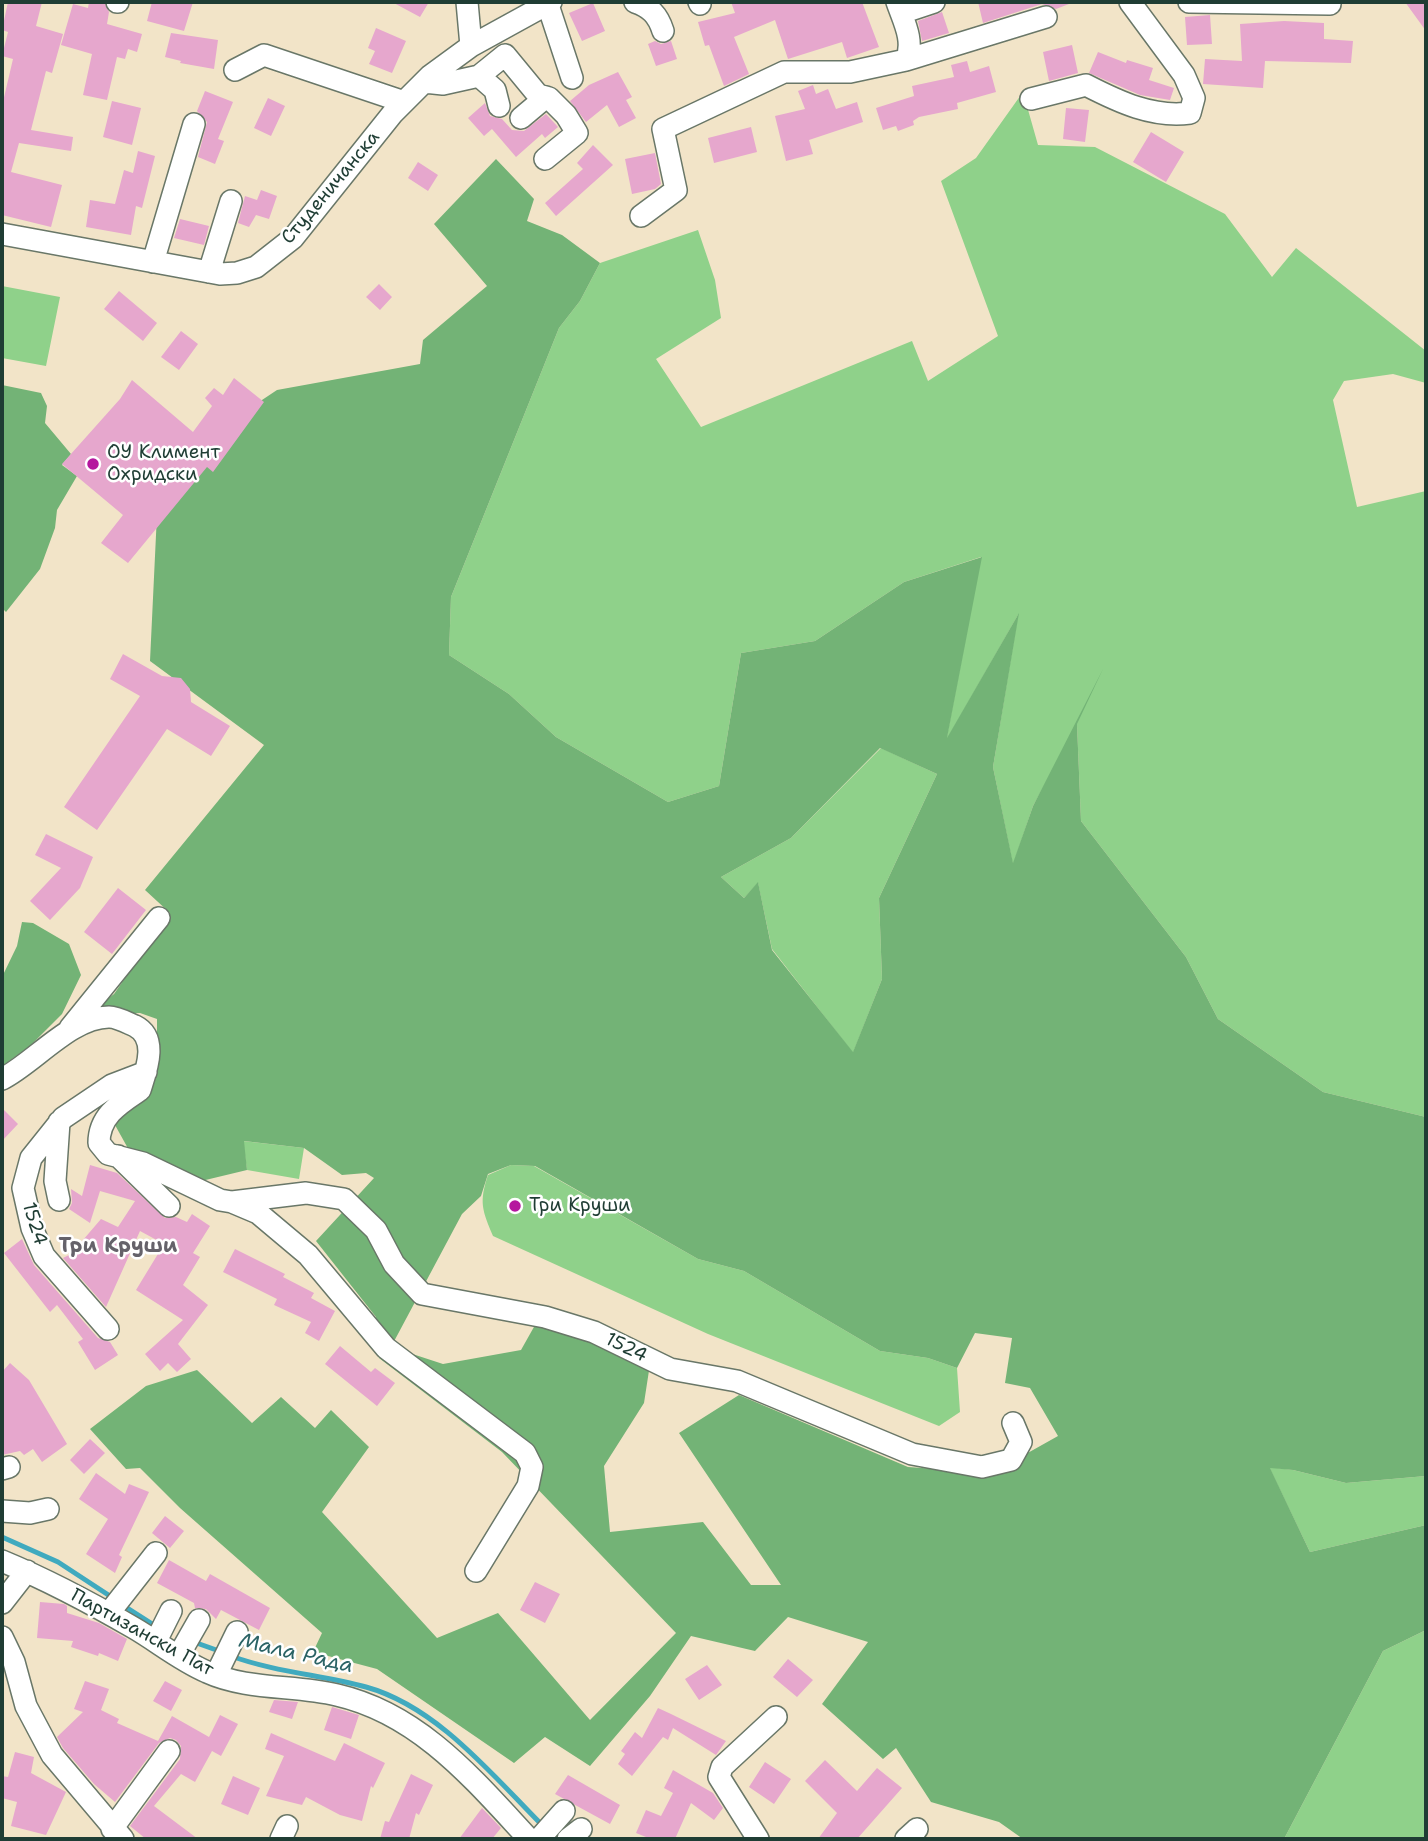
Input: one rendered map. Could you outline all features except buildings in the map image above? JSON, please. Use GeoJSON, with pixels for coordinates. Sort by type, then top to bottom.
{"type":"FeatureCollection","features":[{"type":"Feature","properties":{"kind":"street"},"geometry":{"type":"LineString","coordinates":[[467,2],[471,46]]}},
{"type":"Feature","properties":{"kind":"street"},"geometry":{"type":"LineString","coordinates":[[548,2],[572,78]]}},
{"type":"Feature","properties":{"kind":"street","name":"Студеничанска"},"geometry":{"type":"LineString","coordinates":[[2,234],[209,272],[237,273],[256,267],[293,238],[404,102],[424,82],[471,46],[548,2]]}},
{"type":"Feature","properties":{"kind":"street"},"geometry":{"type":"LineString","coordinates":[[635,2],[647,6],[660,20],[663,31]]}},
{"type":"Feature","properties":{"kind":"street"},"geometry":{"type":"LineString","coordinates":[[906,60],[910,51],[909,37],[899,8],[934,2]]}},
{"type":"Feature","properties":{"kind":"street"},"geometry":{"type":"LineString","coordinates":[[1031,99],[1086,85],[1124,104],[1174,115],[1190,113],[1194,98],[1184,75],[1130,2]]}},
{"type":"Feature","properties":{"kind":"street"},"geometry":{"type":"LineString","coordinates":[[1189,2],[1330,4]]}},
{"type":"Feature","properties":{"kind":"street"},"geometry":{"type":"LineString","coordinates":[[641,216],[676,190],[663,129],[783,72],[850,72],[906,60],[1046,17]]}},
{"type":"Feature","properties":{"kind":"street"},"geometry":{"type":"LineString","coordinates":[[235,70],[264,55],[404,102]]}},
{"type":"Feature","properties":{"kind":"street"},"geometry":{"type":"LineString","coordinates":[[424,82],[443,84],[479,76],[505,55],[538,95],[546,97],[566,115],[577,133],[545,159]]}},
{"type":"Feature","properties":{"kind":"street"},"geometry":{"type":"LineString","coordinates":[[479,76],[495,90],[499,106]]}},
{"type":"Feature","properties":{"kind":"street"},"geometry":{"type":"LineString","coordinates":[[521,118],[546,97]]}},
{"type":"Feature","properties":{"kind":"street"},"geometry":{"type":"LineString","coordinates":[[153,262],[194,124]]}},
{"type":"Feature","properties":{"kind":"street"},"geometry":{"type":"LineString","coordinates":[[209,272],[231,201]]}},
{"type":"Feature","properties":{"kind":"street"},"geometry":{"type":"LineString","coordinates":[[64,1035],[159,918]]}},
{"type":"Feature","properties":{"kind":"street"},"geometry":{"type":"LineString","coordinates":[[2,1079],[64,1035],[89,1022],[110,1017],[138,1028],[147,1038],[149,1053],[146,1072],[139,1090],[114,1108],[99,1132],[99,1143],[108,1154],[118,1156],[169,1206]]}},
{"type":"Feature","properties":{"kind":"street","name":"1524"},"geometry":{"type":"LineString","coordinates":[[108,1329],[44,1256],[32,1228],[23,1188],[31,1158],[59,1122],[112,1085],[146,1072]]}},
{"type":"Feature","properties":{"kind":"street"},"geometry":{"type":"LineString","coordinates":[[59,1122],[55,1181],[60,1200]]}},
{"type":"Feature","properties":{"kind":"street","name":"1524"},"geometry":{"type":"LineString","coordinates":[[118,1156],[142,1163],[202,1194],[258,1213],[308,1255],[386,1348],[525,1453],[532,1467],[528,1486],[476,1570]]}},
{"type":"Feature","properties":{"kind":"street","name":"1524"},"geometry":{"type":"LineString","coordinates":[[232,1202],[297,1193],[344,1199],[376,1230],[394,1264],[422,1294],[545,1317],[594,1332],[670,1369],[737,1381],[912,1454],[982,1467],[998,1465],[1011,1460],[1021,1443],[1013,1423]]}},
{"type":"Feature","properties":{"kind":"street"},"geometry":{"type":"LineString","coordinates":[[2,1511],[30,1513],[48,1509]]}},
{"type":"Feature","properties":{"kind":"street"},"geometry":{"type":"LineString","coordinates":[[115,1605],[156,1553]]}},
{"type":"Feature","properties":{"kind":"street","name":"Партизански Пат"},"geometry":{"type":"LineString","coordinates":[[2,1561],[115,1605],[226,1654],[384,1712],[439,1747],[545,1830]]}},
{"type":"Feature","properties":{"kind":"street"},"geometry":{"type":"LineString","coordinates":[[2,1603],[27,1572]]}},
{"type":"Feature","properties":{"kind":"street"},"geometry":{"type":"LineString","coordinates":[[2,1637],[13,1662],[26,1706],[52,1755],[116,1836],[169,1751]]}},
{"type":"Feature","properties":{"kind":"street"},"geometry":{"type":"LineString","coordinates":[[758,1839],[721,1785],[719,1777],[722,1767],[776,1717]]}},
{"type":"Feature","properties":{"kind":"green space"},"geometry":{"type":"Polygon","coordinates":[[[1023,92],[1038,145],[1095,147],[1225,214],[1272,277],[1296,248],[1426,351],[1426,383],[1393,374],[1344,381],[1333,400],[1357,507],[1426,491],[1426,1117],[1323,1092],[1218,1019],[1186,957],[1081,821],[1077,725],[1033,806],[1013,865],[993,767],[1018,615],[946,741],[981,557],[904,582],[815,641],[741,653],[719,786],[668,802],[556,737],[509,694],[449,655],[451,597],[559,328],[580,301],[600,263],[698,230],[715,280],[721,318],[656,359],[701,427],[912,341],[928,381],[998,336],[941,181],[976,158],[1023,92]]]}},
{"type":"Feature","properties":{"kind":"green space"},"geometry":{"type":"Polygon","coordinates":[[[496,159],[534,199],[527,221],[562,235],[600,263],[580,301],[559,328],[451,597],[449,655],[509,694],[556,737],[668,802],[719,786],[741,653],[815,641],[904,582],[982,557],[947,738],[1019,613],[993,767],[1013,863],[1033,806],[1103,669],[1077,724],[1081,821],[1186,957],[1218,1019],[1323,1092],[1426,1117],[1426,1476],[1346,1483],[1293,1470],[1270,1468],[1310,1552],[1426,1525],[1426,1630],[1383,1651],[1284,1839],[1023,1839],[999,1822],[931,1802],[896,1748],[883,1759],[822,1704],[868,1642],[788,1617],[755,1651],[691,1636],[650,1696],[590,1766],[545,1737],[514,1763],[377,1669],[313,1652],[322,1633],[180,1508],[140,1468],[126,1469],[90,1429],[146,1386],[197,1370],[252,1423],[281,1397],[315,1428],[331,1410],[369,1447],[322,1512],[437,1638],[498,1613],[590,1720],[676,1633],[502,1452],[379,1358],[376,1317],[316,1241],[374,1178],[366,1173],[342,1175],[304,1148],[244,1141],[247,1170],[193,1183],[130,1152],[115,1125],[150,1080],[157,1050],[157,1019],[140,1013],[88,1014],[114,994],[170,913],[145,890],[264,745],[150,661],[158,493],[208,436],[277,390],[420,364],[423,340],[487,286],[434,224],[496,159]],[[880,748],[791,838],[721,877],[744,898],[758,882],[772,950],[853,1052],[882,979],[879,898],[937,774],[880,748]],[[511,1165],[488,1174],[481,1196],[462,1214],[391,1347],[443,1364],[521,1350],[539,1318],[650,1364],[644,1403],[604,1466],[610,1532],[703,1522],[751,1585],[781,1585],[679,1433],[739,1395],[908,1467],[992,1473],[1058,1436],[1030,1388],[1005,1383],[1012,1338],[975,1333],[957,1368],[928,1358],[880,1351],[744,1271],[698,1259],[535,1166],[511,1165]]]}},
{"type":"Feature","properties":{"kind":"green space"},"geometry":{"type":"Polygon","coordinates":[[[2,286],[60,297],[46,366],[2,358],[2,286]]]}},
{"type":"Feature","properties":{"kind":"green space"},"geometry":{"type":"Polygon","coordinates":[[[2,385],[41,393],[47,406],[45,423],[71,454],[62,465],[77,476],[57,510],[55,528],[40,569],[6,612],[2,608],[2,385]]]}},
{"type":"Feature","properties":{"kind":"green space"},"geometry":{"type":"Polygon","coordinates":[[[881,748],[937,774],[879,898],[882,979],[853,1053],[772,949],[758,883],[744,898],[721,877],[791,838],[881,748]]]}},
{"type":"Feature","properties":{"kind":"green space"},"geometry":{"type":"Polygon","coordinates":[[[22,922],[33,923],[69,944],[81,975],[62,1014],[29,1047],[2,1066],[2,977],[17,946],[22,922]]]}},
{"type":"Feature","properties":{"kind":"green space"},"geometry":{"type":"Polygon","coordinates":[[[243,1141],[304,1148],[299,1179],[247,1170],[243,1141]]]}},
{"type":"Feature","properties":{"kind":"green space"},"geometry":{"type":"Polygon","coordinates":[[[511,1165],[534,1166],[698,1259],[744,1271],[880,1351],[928,1358],[957,1368],[960,1412],[939,1426],[708,1334],[493,1236],[483,1206],[485,1184],[488,1175],[511,1165]]]}},
{"type":"Feature","properties":{"kind":"green space"},"geometry":{"type":"Polygon","coordinates":[[[1269,1467],[1346,1483],[1426,1476],[1426,1525],[1310,1552],[1269,1467]]]}},
{"type":"Feature","properties":{"kind":"green space"},"geometry":{"type":"Polygon","coordinates":[[[1426,1630],[1426,1839],[1284,1839],[1383,1651],[1426,1630]]]}},
{"type":"Feature","properties":{"kind":"waterway","name":"Мала Рада"},"geometry":{"type":"LineString","coordinates":[[2,1537],[58,1562],[113,1598]]}},
{"type":"Feature","properties":{"kind":"waterway","name":"Мала Рада"},"geometry":{"type":"LineString","coordinates":[[121,1604],[157,1627]]}},
{"type":"Feature","properties":{"kind":"waterway","name":"Мала Рада"},"geometry":{"type":"LineString","coordinates":[[191,1641],[222,1652]]}},
{"type":"Feature","properties":{"kind":"waterway","name":"Мала Рада"},"geometry":{"type":"LineString","coordinates":[[231,1656],[264,1666],[366,1687],[417,1710],[463,1745],[544,1827]]}},
{"type":"Feature","properties":{"kind":"place","name":"ОУ Климент Охридски"},"geometry":{"type":"Point","coordinates":[93,464]}},
{"type":"Feature","properties":{"kind":"place","name":"Три Круши"},"geometry":{"type":"Point","coordinates":[515,1206]}},
{"type":"Feature","properties":{"kind":"district","name":"Три Круши"},"geometry":{"type":"Point","coordinates":[118,1247]}}]}
